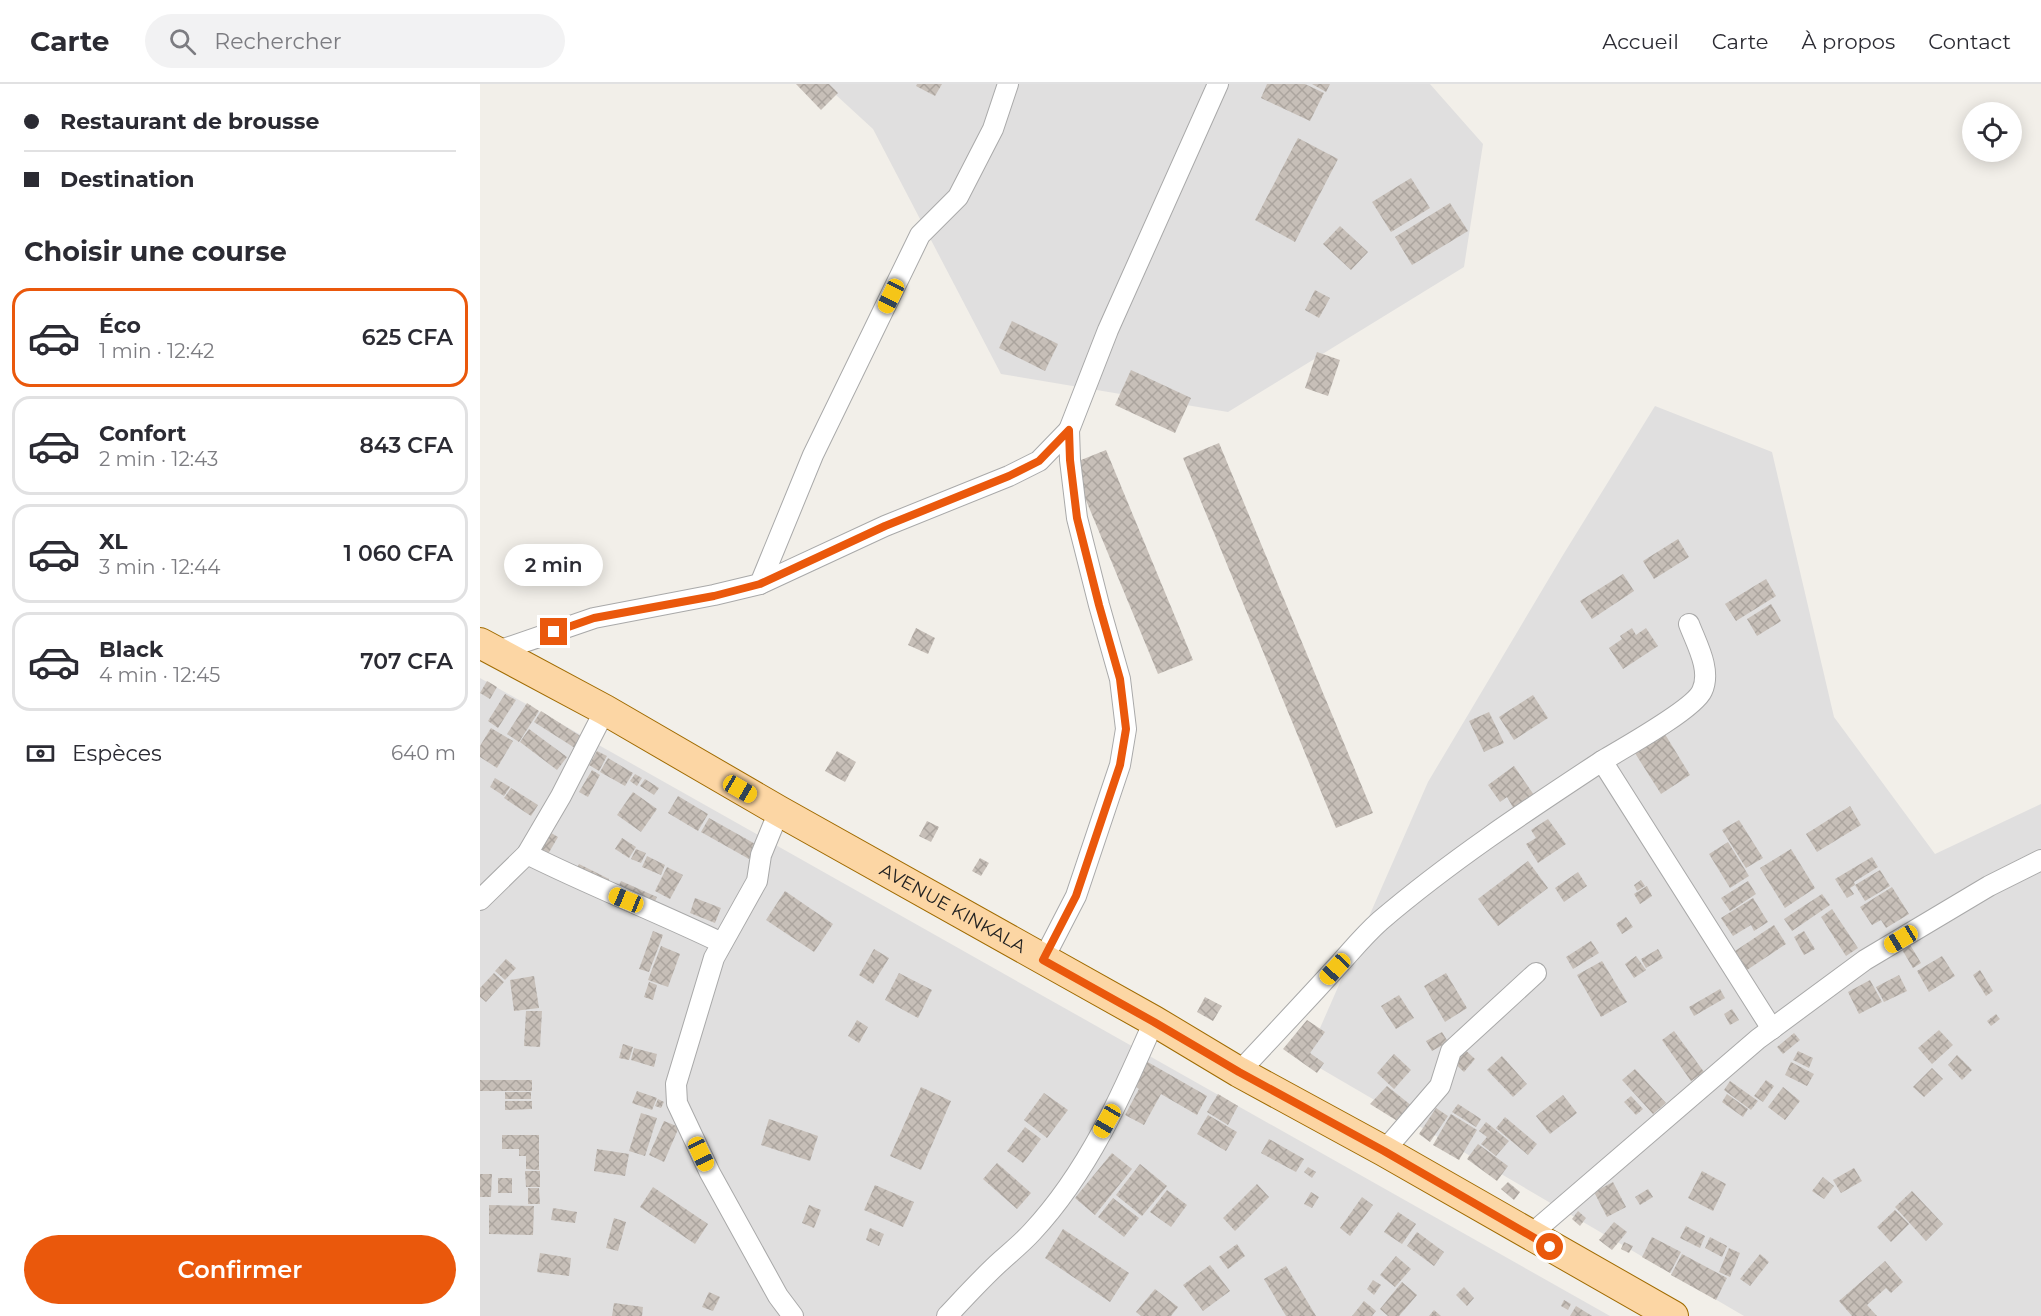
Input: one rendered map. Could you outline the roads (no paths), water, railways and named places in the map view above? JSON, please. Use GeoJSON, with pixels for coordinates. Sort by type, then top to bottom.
{"type":"FeatureCollection","features":[{"type":"Feature","properties":{"kind":"main road","name":"AVENUE KINKALA"},"geometry":{"type":"LineString","coordinates":[[487,647],[605,710],[779,811],[1673,1316]]}},
{"type":"Feature","properties":{"kind":"street"},"geometry":{"type":"LineString","coordinates":[[760,584],[813,455],[920,236],[958,197],[993,129],[1008,84]]}},
{"type":"Feature","properties":{"kind":"street"},"geometry":{"type":"LineString","coordinates":[[487,647],[594,618],[714,596],[760,584],[885,526],[1009,476],[1039,461],[1069,430],[1108,330],[1218,84]]}},
{"type":"Feature","properties":{"kind":"street"},"geometry":{"type":"LineString","coordinates":[[1043,960],[1076,896],[1120,765],[1126,729],[1120,679],[1077,518],[1069,430]]}},
{"type":"Feature","properties":{"kind":"street"},"geometry":{"type":"LineString","coordinates":[[1239,1072],[1356,944],[1380,922],[1435,878],[1530,809],[1689,707],[1702,692],[1705,676],[1702,657],[1689,624]]}},
{"type":"Feature","properties":{"kind":"street"},"geometry":{"type":"LineString","coordinates":[[480,900],[527,854],[561,796],[605,710]]}},
{"type":"Feature","properties":{"kind":"street"},"geometry":{"type":"LineString","coordinates":[[1602,761],[1772,1029]]}},
{"type":"Feature","properties":{"kind":"street"},"geometry":{"type":"LineString","coordinates":[[779,811],[761,855],[757,880],[714,958],[676,1084],[678,1103],[710,1173],[778,1296],[793,1316]]}},
{"type":"Feature","properties":{"kind":"street"},"geometry":{"type":"LineString","coordinates":[[527,854],[582,882],[669,917],[722,943]]}},
{"type":"Feature","properties":{"kind":"street"},"geometry":{"type":"LineString","coordinates":[[1530,1235],[1772,1029],[1865,960],[1989,886],[2041,860]]}},
{"type":"Feature","properties":{"kind":"street"},"geometry":{"type":"LineString","coordinates":[[1384,1151],[1440,1086],[1451,1051],[1536,974]]}},
{"type":"Feature","properties":{"kind":"street"},"geometry":{"type":"LineString","coordinates":[[947,1316],[1032,1233],[1057,1201],[1078,1171],[1117,1105],[1154,1022]]}}]}
